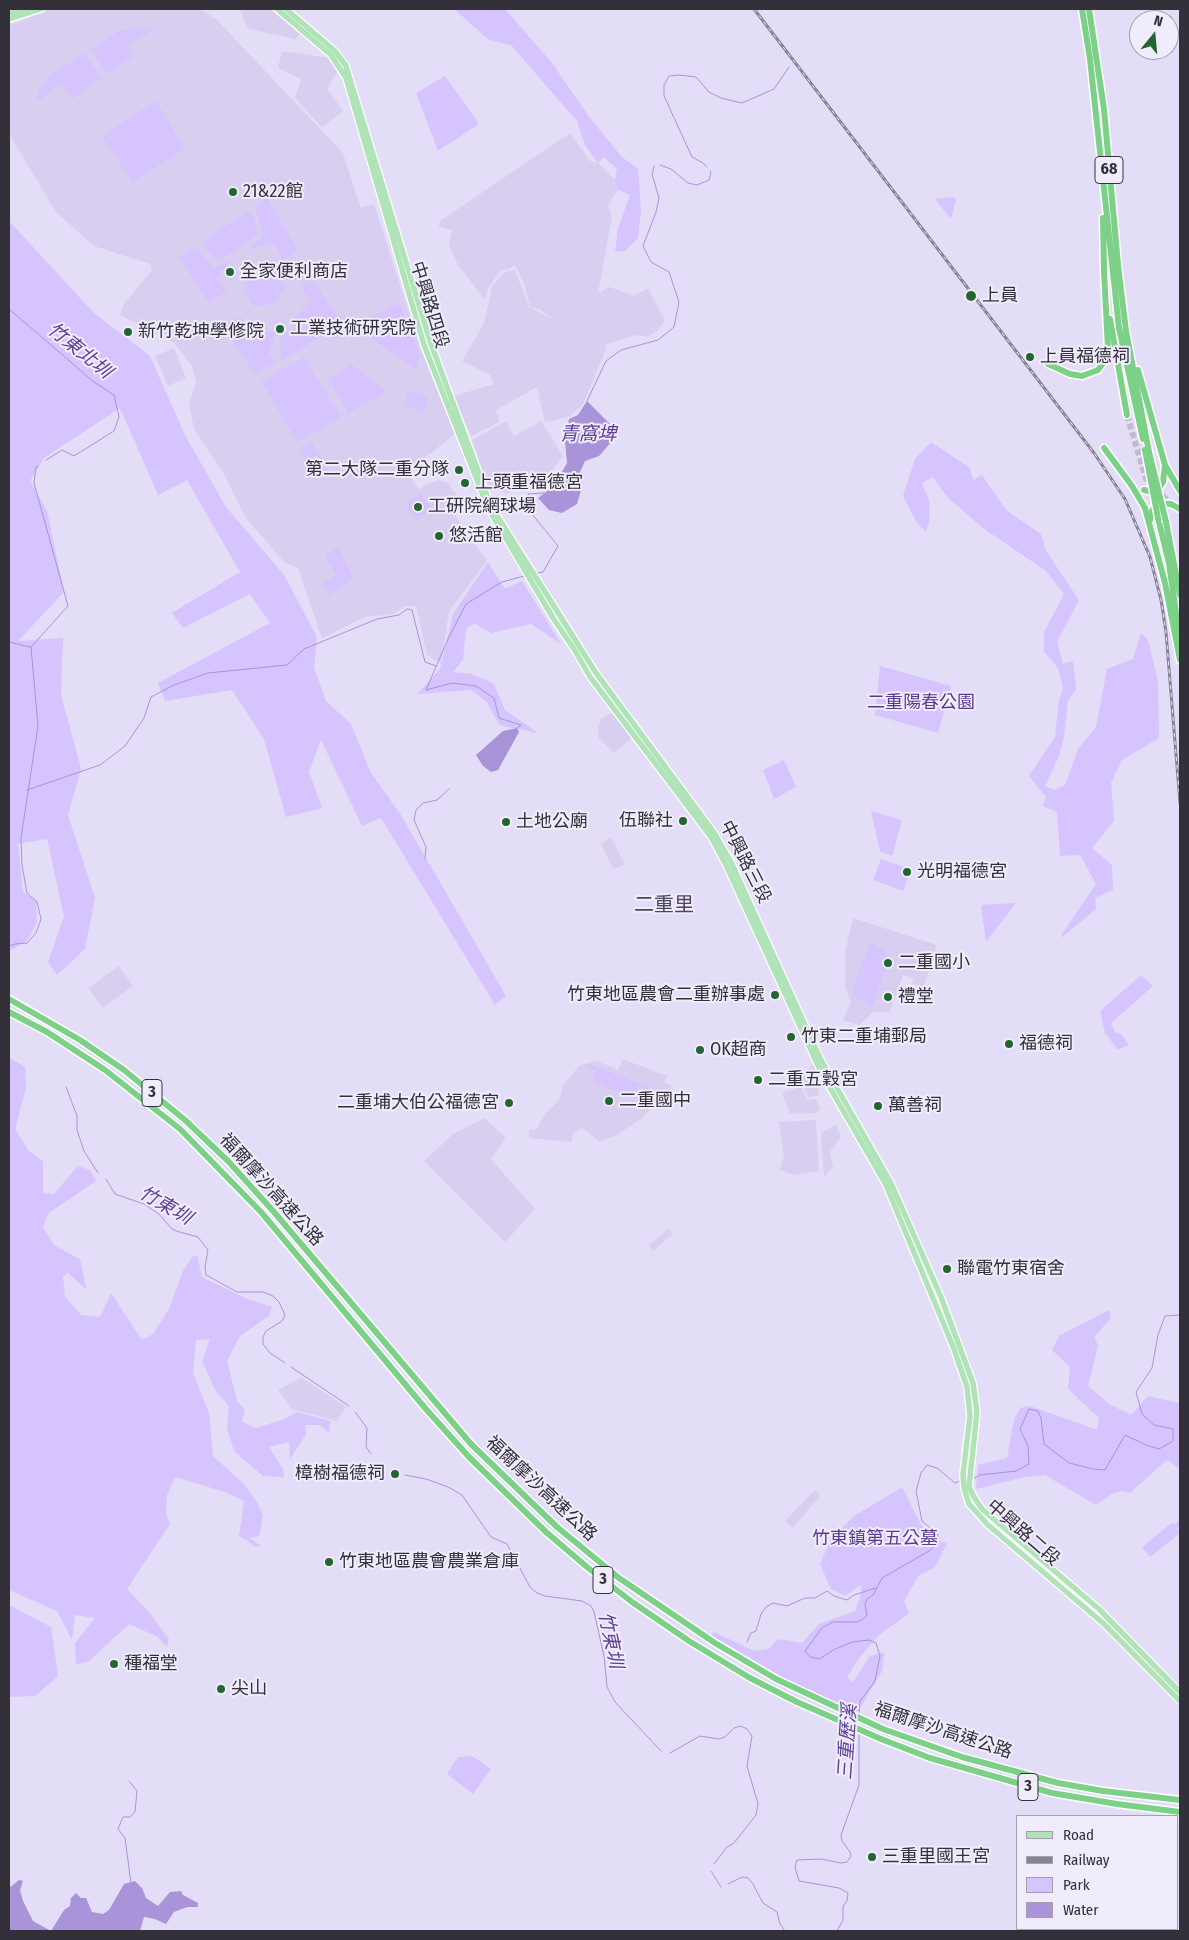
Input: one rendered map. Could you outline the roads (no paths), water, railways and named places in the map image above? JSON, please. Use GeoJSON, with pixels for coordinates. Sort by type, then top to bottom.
{"type":"FeatureCollection","features":[{"type":"Feature","properties":{"kind":"highway","name":"68"},"geometry":{"type":"LineString","coordinates":[[1082,9],[1090,59],[1119,328],[1147,451],[1166,522],[1180,595]]}},
{"type":"Feature","properties":{"kind":"highway","name":"68"},"geometry":{"type":"LineString","coordinates":[[1089,9],[1104,109],[1118,266],[1126,331],[1158,518],[1169,563],[1176,609],[1180,659]]}},
{"type":"Feature","properties":{"kind":"highway"},"geometry":{"type":"LineString","coordinates":[[1048,364],[1070,374],[1082,376],[1093,373],[1102,367],[1107,358],[1104,189]]}},
{"type":"Feature","properties":{"kind":"highway"},"geometry":{"type":"LineString","coordinates":[[1106,296],[1126,415]]}},
{"type":"Feature","properties":{"kind":"highway"},"geometry":{"type":"LineString","coordinates":[[1126,331],[1165,465],[1180,491]]}},
{"type":"Feature","properties":{"kind":"highway"},"geometry":{"type":"LineString","coordinates":[[1104,448],[1132,486],[1145,508],[1165,583],[1180,659]]}},
{"type":"Feature","properties":{"kind":"highway"},"geometry":{"type":"LineString","coordinates":[[1144,490],[1153,492],[1158,490],[1163,482],[1165,465]]}},
{"type":"Feature","properties":{"kind":"highway"},"geometry":{"type":"LineString","coordinates":[[1150,526],[1150,512],[1156,503],[1171,504],[1180,508]]}},
{"type":"Feature","properties":{"kind":"highway","name":"福爾摩沙高速公路"},"geometry":{"type":"LineString","coordinates":[[9,999],[80,1040],[124,1070],[185,1120],[228,1161],[274,1212],[404,1368],[471,1444],[557,1527],[619,1578],[715,1643],[776,1679],[883,1729],[962,1757],[1058,1783],[1103,1792],[1180,1800]]}},
{"type":"Feature","properties":{"kind":"highway","name":"福爾摩沙高速公路"},"geometry":{"type":"LineString","coordinates":[[9,1012],[47,1032],[105,1070],[180,1129],[261,1212],[397,1374],[470,1456],[546,1532],[587,1568],[689,1641],[750,1678],[797,1702],[854,1728],[930,1758],[1052,1793],[1180,1812]]}},
{"type":"Feature","properties":{"kind":"main road"},"geometry":{"type":"LineString","coordinates":[[9,14],[27,9]]}},
{"type":"Feature","properties":{"kind":"main road"},"geometry":{"type":"LineString","coordinates":[[9,19],[41,9]]}},
{"type":"Feature","properties":{"kind":"main road","name":"中興路四段"},"geometry":{"type":"LineString","coordinates":[[277,9],[331,55],[346,78],[422,337],[453,415],[477,483],[488,508],[552,618]]}},
{"type":"Feature","properties":{"kind":"main road","name":"中興路四段"},"geometry":{"type":"LineString","coordinates":[[286,9],[335,51],[346,66],[430,341],[491,506],[559,614]]}},
{"type":"Feature","properties":{"kind":"main road","name":"中興路三段"},"geometry":{"type":"LineString","coordinates":[[559,614],[596,673],[715,834],[731,862],[811,1040],[868,1146]]}},
{"type":"Feature","properties":{"kind":"main road","name":"中興路三段"},"geometry":{"type":"LineString","coordinates":[[552,618],[574,649],[590,677],[711,837],[726,865],[818,1067],[868,1146]]}},
{"type":"Feature","properties":{"kind":"main road","name":"中興路二段"},"geometry":{"type":"LineString","coordinates":[[868,1146],[891,1183],[941,1297],[973,1383],[977,1412],[969,1487],[982,1509],[1099,1609],[1180,1692]]}},
{"type":"Feature","properties":{"kind":"main road","name":"中興路二段"},"geometry":{"type":"LineString","coordinates":[[868,1146],[962,1369],[970,1402],[963,1474],[968,1504],[978,1515],[1104,1624],[1180,1702]]}},
{"type":"Feature","properties":{"kind":"main road"},"geometry":{"type":"LineString","coordinates":[[1008,1541],[1013,1536]]}},
{"type":"Feature","properties":{"kind":"water","name":"青窩埤"},"geometry":{"type":"Polygon","coordinates":[[[587,401],[619,433],[599,456],[585,461],[580,472],[582,487],[577,504],[562,513],[549,510],[538,498],[554,486],[567,463],[565,442],[569,419],[578,415],[587,401]]]}},
{"type":"Feature","properties":{"kind":"water"},"geometry":{"type":"Polygon","coordinates":[[[517,728],[519,732],[498,770],[491,772],[483,766],[476,755],[503,731],[517,728]]]}},
{"type":"Feature","properties":{"kind":"water"},"geometry":{"type":"Polygon","coordinates":[[[19,1880],[23,1881],[20,1890],[33,1921],[51,1931],[9,1931],[9,1888],[19,1880]]]}},
{"type":"Feature","properties":{"kind":"water"},"geometry":{"type":"Polygon","coordinates":[[[135,1881],[142,1888],[146,1898],[158,1906],[170,1892],[181,1891],[183,1895],[198,1903],[198,1907],[187,1907],[174,1912],[166,1924],[144,1917],[140,1931],[51,1931],[64,1910],[70,1906],[71,1898],[76,1893],[81,1898],[86,1898],[92,1912],[103,1914],[109,1910],[124,1884],[135,1881]]]}},
{"type":"Feature","properties":{"kind":"waterway"},"geometry":{"type":"LineString","coordinates":[[707,167],[692,157],[664,96],[664,85],[669,76],[696,77],[709,92],[721,98],[742,103],[774,89],[789,67]]}},
{"type":"Feature","properties":{"kind":"waterway"},"geometry":{"type":"LineString","coordinates":[[660,165],[671,169],[688,183],[697,185],[709,180],[710,171]]}},
{"type":"Feature","properties":{"kind":"waterway"},"geometry":{"type":"LineString","coordinates":[[587,401],[606,361],[621,350],[658,340],[674,327],[679,302],[669,272],[651,262],[643,246],[656,212],[659,198],[652,174],[654,166]]}},
{"type":"Feature","properties":{"kind":"waterway","name":"竹東北圳"},"geometry":{"type":"LineString","coordinates":[[9,309],[94,382],[114,395],[119,417],[114,431],[74,456],[62,450],[46,460]]}},
{"type":"Feature","properties":{"kind":"waterway","name":"竹東北圳"},"geometry":{"type":"LineString","coordinates":[[31,647],[68,606],[34,483],[36,467],[38,466]]}},
{"type":"Feature","properties":{"kind":"waterway"},"geometry":{"type":"LineString","coordinates":[[537,573],[543,572],[558,546],[532,514],[528,494],[545,493]]}},
{"type":"Feature","properties":{"kind":"waterway"},"geometry":{"type":"LineString","coordinates":[[517,728],[521,725],[499,718],[494,698],[476,686],[452,683],[426,690],[448,639],[466,604],[502,582],[524,576]]}},
{"type":"Feature","properties":{"kind":"waterway"},"geometry":{"type":"LineString","coordinates":[[27,790],[100,765],[125,746],[144,718],[151,697],[174,685],[208,673],[287,665],[304,649],[377,619],[399,615],[407,609],[412,610],[425,662],[436,666]]}},
{"type":"Feature","properties":{"kind":"waterway"},"geometry":{"type":"LineString","coordinates":[[9,642],[30,647]]}},
{"type":"Feature","properties":{"kind":"waterway","name":"竹東圳"},"geometry":{"type":"LineString","coordinates":[[9,946],[27,943],[36,933],[41,919],[37,902],[27,893],[22,865],[21,838],[38,726],[31,647]]}},
{"type":"Feature","properties":{"kind":"waterway"},"geometry":{"type":"LineString","coordinates":[[425,859],[426,847],[414,820],[416,810],[423,803],[437,800],[449,789]]}},
{"type":"Feature","properties":{"kind":"waterway","name":"竹東圳"},"geometry":{"type":"LineString","coordinates":[[66,1087],[77,1116],[77,1130],[84,1151],[98,1173]]}},
{"type":"Feature","properties":{"kind":"waterway","name":"竹東圳"},"geometry":{"type":"LineString","coordinates":[[106,1179],[115,1194],[144,1204],[159,1214],[176,1231],[198,1237],[208,1250],[205,1267],[206,1275],[237,1292],[263,1292],[273,1296],[279,1302],[285,1315],[282,1321],[266,1331],[263,1337],[263,1344],[270,1353],[285,1363]]}},
{"type":"Feature","properties":{"kind":"waterway","name":"三重歷溪"},"geometry":{"type":"LineString","coordinates":[[974,1478],[980,1475],[1016,1471],[1029,1464],[1028,1446],[1020,1429],[1029,1409],[1038,1411],[1041,1418],[1044,1444],[1069,1463],[1093,1469],[1105,1470],[1125,1435],[1159,1449],[1173,1441],[1173,1429],[1154,1425],[1142,1414],[1136,1392],[1152,1368],[1158,1335],[1165,1316],[1180,1315]]}},
{"type":"Feature","properties":{"kind":"waterway","name":"竹東圳"},"geometry":{"type":"LineString","coordinates":[[291,1367],[349,1406]]}},
{"type":"Feature","properties":{"kind":"waterway","name":"竹東圳"},"geometry":{"type":"LineString","coordinates":[[355,1412],[367,1428],[366,1447],[371,1454]]}},
{"type":"Feature","properties":{"kind":"waterway","name":"三重歷溪"},"geometry":{"type":"LineString","coordinates":[[859,1715],[860,1701],[875,1681],[880,1656],[876,1643],[869,1640],[852,1642],[833,1650],[820,1659],[810,1657],[805,1651],[822,1628],[833,1622],[857,1622],[862,1620],[867,1615],[865,1605],[867,1599],[873,1595],[882,1578],[929,1551],[939,1542],[938,1535],[922,1521],[916,1491],[921,1473],[927,1465],[937,1468],[955,1483],[960,1481]]}},
{"type":"Feature","properties":{"kind":"waterway","name":"竹東圳"},"geometry":{"type":"LineString","coordinates":[[405,1475],[426,1479],[448,1487],[462,1495],[491,1537],[507,1544],[530,1587],[537,1593],[545,1596],[582,1601],[591,1606],[604,1656],[607,1687],[615,1702],[661,1751]]}},
{"type":"Feature","properties":{"kind":"waterway"},"geometry":{"type":"LineString","coordinates":[[747,1642],[751,1633],[756,1631],[761,1614],[766,1607],[773,1603],[787,1606],[805,1598],[815,1598],[827,1591],[834,1596],[847,1600],[854,1595],[876,1588]]}},
{"type":"Feature","properties":{"kind":"waterway","name":"竹東圳"},"geometry":{"type":"LineString","coordinates":[[670,1753],[700,1736],[719,1739],[725,1737],[734,1728],[741,1726],[747,1729],[752,1736],[747,1766],[758,1804],[756,1815],[734,1843],[727,1847],[714,1864]]}},
{"type":"Feature","properties":{"kind":"waterway","name":"三重歷溪"},"geometry":{"type":"LineString","coordinates":[[837,1931],[843,1920],[843,1906],[847,1901],[848,1893],[839,1888],[799,1881],[795,1867],[797,1860],[821,1859],[841,1863],[847,1862],[851,1856],[842,1841],[841,1835],[859,1785],[859,1731]]}},
{"type":"Feature","properties":{"kind":"waterway"},"geometry":{"type":"LineString","coordinates":[[129,1781],[137,1791],[135,1812],[130,1817],[123,1817],[118,1829],[125,1838],[131,1883]]}},
{"type":"Feature","properties":{"kind":"waterway","name":"竹東圳"},"geometry":{"type":"LineString","coordinates":[[711,1871],[721,1887]]}},
{"type":"Feature","properties":{"kind":"waterway","name":"竹東圳"},"geometry":{"type":"LineString","coordinates":[[728,1884],[742,1877],[748,1878],[763,1903],[777,1912],[780,1924],[785,1931]]}},
{"type":"Feature","properties":{"kind":"tunnel"},"geometry":{"type":"LineString","coordinates":[[1127,415],[1147,482],[1174,506]]}},
{"type":"Feature","properties":{"kind":"railway"},"geometry":{"type":"LineString","coordinates":[[754,9],[1094,453],[1125,499],[1150,557],[1161,600],[1166,632],[1180,803]]}},
{"type":"Feature","properties":{"kind":"place","name":"21&22館"},"geometry":{"type":"Point","coordinates":[233,192]}},
{"type":"Feature","properties":{"kind":"place","name":"全家便利商店"},"geometry":{"type":"Point","coordinates":[230,272]}},
{"type":"Feature","properties":{"kind":"place","name":"上員"},"geometry":{"type":"Point","coordinates":[971,296]}},
{"type":"Feature","properties":{"kind":"place","name":"工業技術研究院"},"geometry":{"type":"Point","coordinates":[280,329]}},
{"type":"Feature","properties":{"kind":"place","name":"新竹乾坤學修院"},"geometry":{"type":"Point","coordinates":[128,332]}},
{"type":"Feature","properties":{"kind":"place","name":"上員福德祠"},"geometry":{"type":"Point","coordinates":[1030,357]}},
{"type":"Feature","properties":{"kind":"place","name":"第二大隊二重分隊"},"geometry":{"type":"Point","coordinates":[459,470]}},
{"type":"Feature","properties":{"kind":"place","name":"上頭重福德宮"},"geometry":{"type":"Point","coordinates":[465,483]}},
{"type":"Feature","properties":{"kind":"place","name":"工研院網球場"},"geometry":{"type":"Point","coordinates":[418,507]}},
{"type":"Feature","properties":{"kind":"place","name":"悠活館"},"geometry":{"type":"Point","coordinates":[439,536]}},
{"type":"Feature","properties":{"kind":"place","name":"伍聯社"},"geometry":{"type":"Point","coordinates":[683,821]}},
{"type":"Feature","properties":{"kind":"place","name":"土地公廟"},"geometry":{"type":"Point","coordinates":[506,822]}},
{"type":"Feature","properties":{"kind":"place","name":"光明福德宮"},"geometry":{"type":"Point","coordinates":[907,872]}},
{"type":"Feature","properties":{"kind":"place","name":"二重國小"},"geometry":{"type":"Point","coordinates":[888,963]}},
{"type":"Feature","properties":{"kind":"place","name":"竹東地區農會二重辦事處"},"geometry":{"type":"Point","coordinates":[775,995]}},
{"type":"Feature","properties":{"kind":"place","name":"禮堂"},"geometry":{"type":"Point","coordinates":[888,997]}},
{"type":"Feature","properties":{"kind":"place","name":"竹東二重埔郵局"},"geometry":{"type":"Point","coordinates":[791,1037]}},
{"type":"Feature","properties":{"kind":"place","name":"福德祠"},"geometry":{"type":"Point","coordinates":[1009,1044]}},
{"type":"Feature","properties":{"kind":"place","name":"OK超商"},"geometry":{"type":"Point","coordinates":[700,1050]}},
{"type":"Feature","properties":{"kind":"place","name":"二重五穀宮"},"geometry":{"type":"Point","coordinates":[758,1080]}},
{"type":"Feature","properties":{"kind":"place","name":"二重國中"},"geometry":{"type":"Point","coordinates":[609,1101]}},
{"type":"Feature","properties":{"kind":"place","name":"二重埔大伯公福德宮"},"geometry":{"type":"Point","coordinates":[509,1103]}},
{"type":"Feature","properties":{"kind":"place","name":"萬善祠"},"geometry":{"type":"Point","coordinates":[878,1106]}},
{"type":"Feature","properties":{"kind":"place","name":"聯電竹東宿舍"},"geometry":{"type":"Point","coordinates":[947,1269]}},
{"type":"Feature","properties":{"kind":"place","name":"樟樹福德祠"},"geometry":{"type":"Point","coordinates":[395,1474]}},
{"type":"Feature","properties":{"kind":"place","name":"竹東地區農會農業倉庫"},"geometry":{"type":"Point","coordinates":[329,1562]}},
{"type":"Feature","properties":{"kind":"place","name":"種福堂"},"geometry":{"type":"Point","coordinates":[114,1664]}},
{"type":"Feature","properties":{"kind":"place","name":"尖山"},"geometry":{"type":"Point","coordinates":[221,1689]}},
{"type":"Feature","properties":{"kind":"place","name":"三重里國王宮"},"geometry":{"type":"Point","coordinates":[872,1857]}},
{"type":"Feature","properties":{"kind":"district","name":"二重里"},"geometry":{"type":"Point","coordinates":[664,905]}},
{"type":"Feature","properties":{"kind":"park label","name":"二重陽春公園"},"geometry":{"type":"Point","coordinates":[921,703]}},
{"type":"Feature","properties":{"kind":"park label","name":"竹東鎮第五公墓"},"geometry":{"type":"Point","coordinates":[875,1539]}}]}
